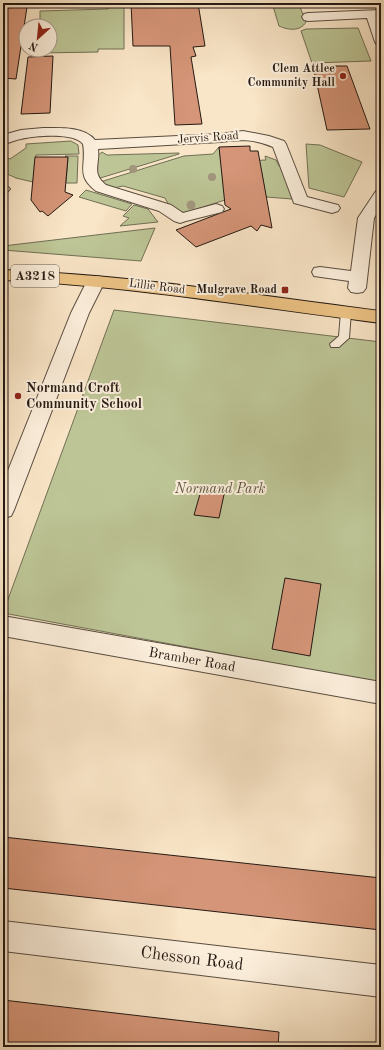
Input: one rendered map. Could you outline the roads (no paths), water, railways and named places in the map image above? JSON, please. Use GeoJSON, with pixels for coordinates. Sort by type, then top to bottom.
{"type":"FeatureCollection","features":[{"type":"Feature","properties":{"kind":"main road","name":"Lillie Road"},"geometry":{"type":"LineString","coordinates":[[3,275],[67,277],[96,281],[142,284],[381,317]]}},
{"type":"Feature","properties":{"kind":"street"},"geometry":{"type":"LineString","coordinates":[[308,17],[376,14],[381,42]]}},
{"type":"Feature","properties":{"kind":"street"},"geometry":{"type":"LineString","coordinates":[[3,140],[26,134],[56,132],[75,134],[88,140],[91,145],[89,176],[93,183],[101,188],[165,208],[180,218],[216,209]]}},
{"type":"Feature","properties":{"kind":"street","name":"Jervis Road"},"geometry":{"type":"LineString","coordinates":[[91,145],[220,138],[238,134],[266,138],[279,144],[300,200],[332,208]]}},
{"type":"Feature","properties":{"kind":"street"},"geometry":{"type":"LineString","coordinates":[[320,272],[358,282],[366,218],[381,194]]}},
{"type":"Feature","properties":{"kind":"street"},"geometry":{"type":"LineString","coordinates":[[3,510],[80,314],[96,281]]}},
{"type":"Feature","properties":{"kind":"street","name":"Bramber Road"},"geometry":{"type":"LineString","coordinates":[[3,626],[381,693]]}},
{"type":"Feature","properties":{"kind":"street","name":"Chesson Road"},"geometry":{"type":"LineString","coordinates":[[3,936],[381,982]]}},
{"type":"Feature","properties":{"kind":"lane"},"geometry":{"type":"LineString","coordinates":[[335,344],[344,338],[346,312]]}},
{"type":"Feature","properties":{"kind":"place","name":"Clem Attlee Community Hall"},"geometry":{"type":"Point","coordinates":[343,76]}},
{"type":"Feature","properties":{"kind":"place","name":"Mulgrave Road"},"geometry":{"type":"Point","coordinates":[285,290]}},
{"type":"Feature","properties":{"kind":"place","name":"Normand Croft Community School"},"geometry":{"type":"Point","coordinates":[18,396]}},
{"type":"Feature","properties":{"kind":"park label","name":"Normand Park"},"geometry":{"type":"Point","coordinates":[220,489]}}]}
